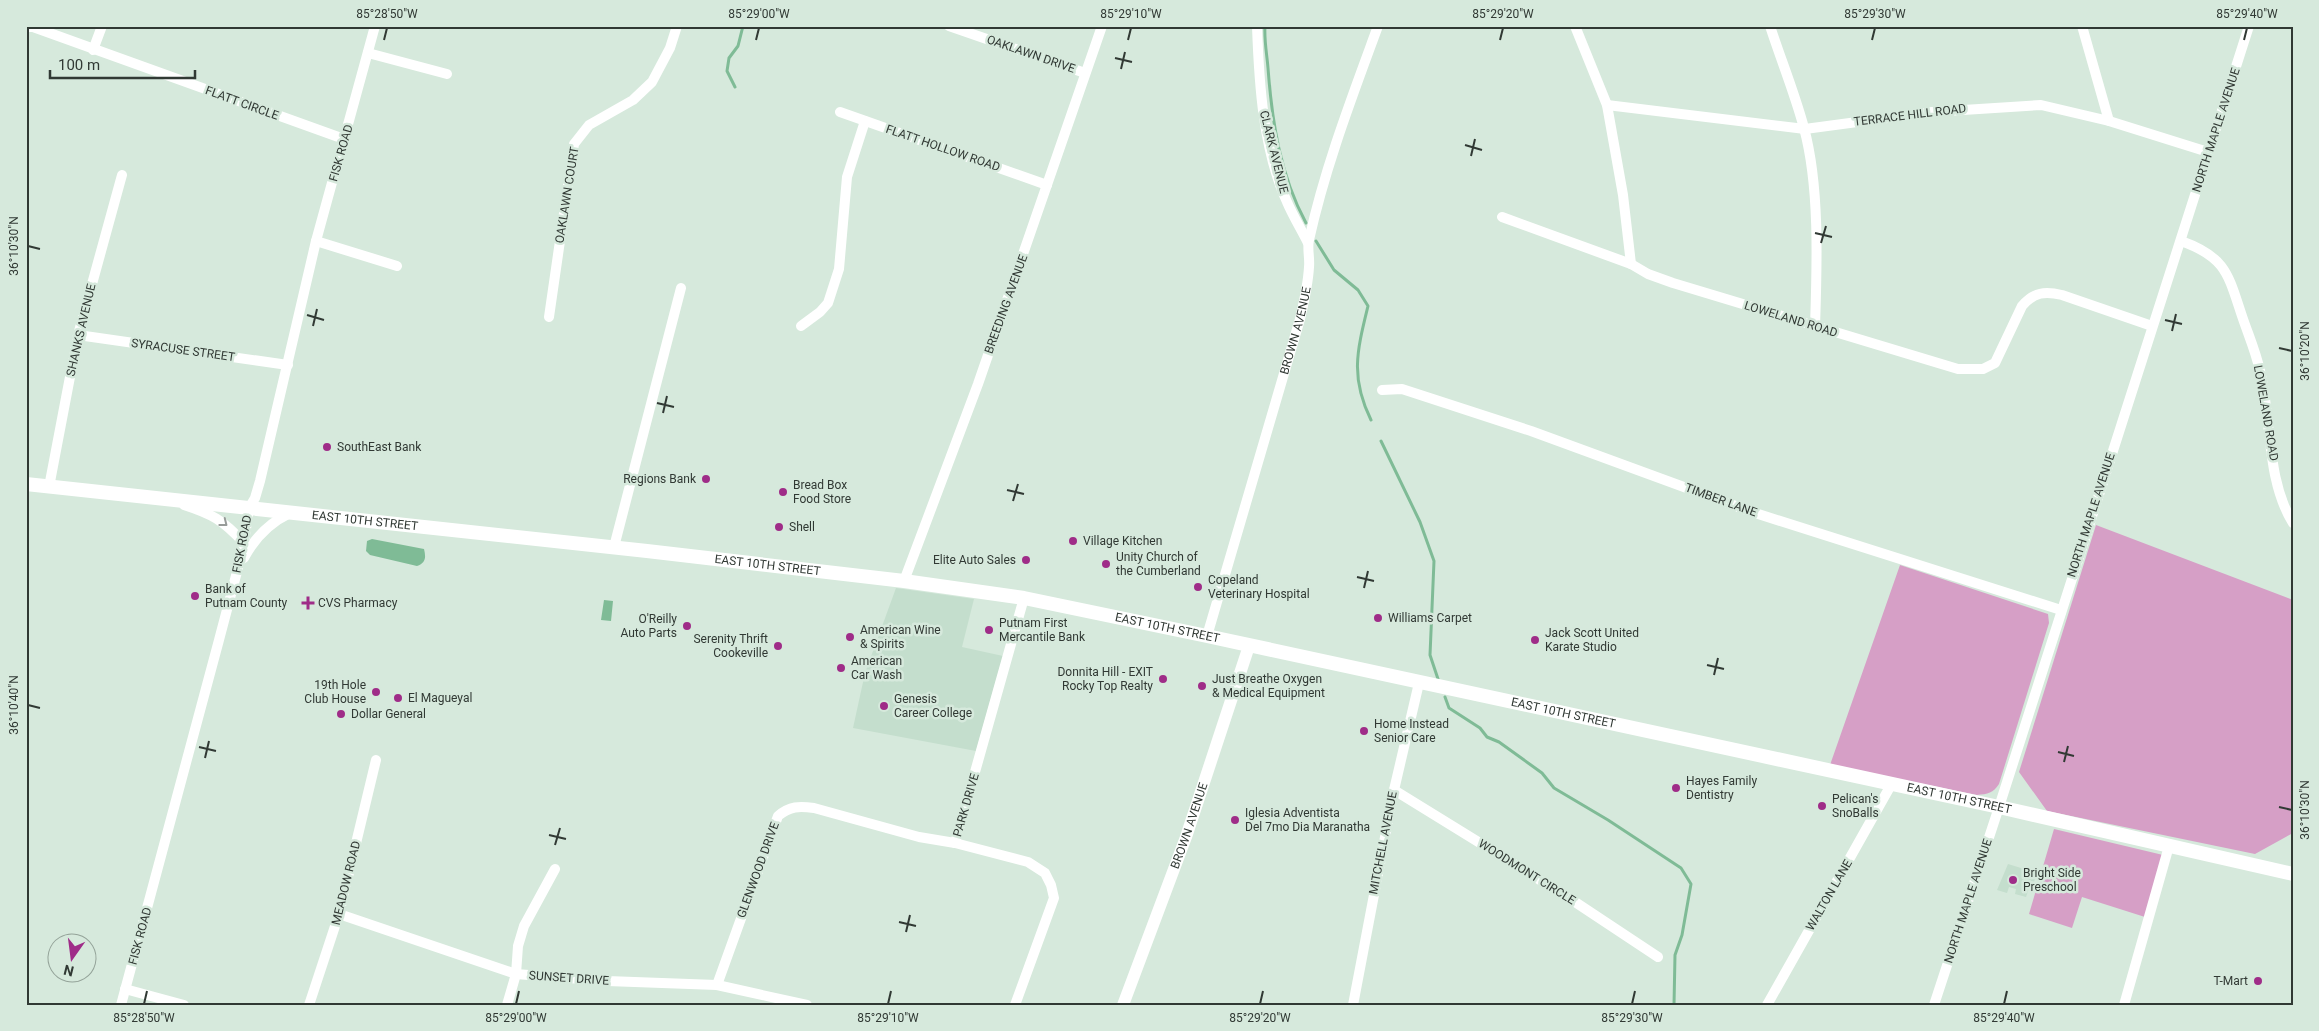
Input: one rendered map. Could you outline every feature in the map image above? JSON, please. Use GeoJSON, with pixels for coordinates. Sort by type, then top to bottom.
{"type":"FeatureCollection","features":[{"type":"Feature","properties":{"kind":"main road","name":"EAST 10TH STREET"},"geometry":{"type":"LineString","coordinates":[[26,484],[614,547],[904,581],[1024,598],[1999,807],[2293,874]]}},
{"type":"Feature","properties":{"kind":"main road"},"geometry":{"type":"LineString","coordinates":[[2265,868],[2293,866]]}},
{"type":"Feature","properties":{"kind":"street"},"geometry":{"type":"LineString","coordinates":[[93,50],[102,26]]}},
{"type":"Feature","properties":{"kind":"street","name":"FISK ROAD"},"geometry":{"type":"LineString","coordinates":[[121,1005],[237,572],[249,508],[255,498],[260,481],[316,241],[375,26]]}},
{"type":"Feature","properties":{"kind":"street","name":"OAKLAWN COURT"},"geometry":{"type":"LineString","coordinates":[[549,317],[574,144],[589,125],[633,100],[652,82],[670,48],[677,26]]}},
{"type":"Feature","properties":{"kind":"street","name":"OAKLAWN DRIVE"},"geometry":{"type":"LineString","coordinates":[[949,26],[1085,73]]}},
{"type":"Feature","properties":{"kind":"street","name":"BREEDING AVENUE"},"geometry":{"type":"LineString","coordinates":[[904,581],[978,384],[1102,26]]}},
{"type":"Feature","properties":{"kind":"street","name":"CLARK AVENUE"},"geometry":{"type":"LineString","coordinates":[[1257,26],[1263,111],[1273,157],[1287,201],[1308,243]]}},
{"type":"Feature","properties":{"kind":"street","name":"BROWN AVENUE"},"geometry":{"type":"LineString","coordinates":[[1207,636],[1300,319],[1308,285],[1310,264],[1308,243],[1339,134],[1378,26]]}},
{"type":"Feature","properties":{"kind":"street"},"geometry":{"type":"LineString","coordinates":[[1575,26],[1607,105],[1631,264]]}},
{"type":"Feature","properties":{"kind":"street"},"geometry":{"type":"LineString","coordinates":[[1770,26],[1805,129],[1812,180],[1816,287],[1815,327]]}},
{"type":"Feature","properties":{"kind":"street"},"geometry":{"type":"LineString","coordinates":[[2082,26],[2109,121]]}},
{"type":"Feature","properties":{"kind":"street","name":"NORTH MAPLE AVENUE"},"geometry":{"type":"LineString","coordinates":[[1934,1005],[2249,26]]}},
{"type":"Feature","properties":{"kind":"street","name":"FLATT CIRCLE"},"geometry":{"type":"LineString","coordinates":[[26,27],[32,27],[344,140]]}},
{"type":"Feature","properties":{"kind":"street"},"geometry":{"type":"LineString","coordinates":[[368,53],[447,74]]}},
{"type":"Feature","properties":{"kind":"street","name":"TERRACE HILL ROAD"},"geometry":{"type":"LineString","coordinates":[[1607,105],[1805,129],[1932,112],[2006,105],[2041,105],[2109,121],[2208,152]]}},
{"type":"Feature","properties":{"kind":"street","name":"FLATT HOLLOW ROAD"},"geometry":{"type":"LineString","coordinates":[[840,112],[1048,185]]}},
{"type":"Feature","properties":{"kind":"street"},"geometry":{"type":"LineString","coordinates":[[800,326],[820,312],[828,303],[839,269],[847,177],[865,121]]}},
{"type":"Feature","properties":{"kind":"street","name":"SHANKS AVENUE"},"geometry":{"type":"LineString","coordinates":[[50,487],[78,335],[122,175]]}},
{"type":"Feature","properties":{"kind":"street","name":"LOWELAND ROAD"},"geometry":{"type":"LineString","coordinates":[[1502,217],[1631,264],[1648,274],[1673,283],[1958,369],[1983,369],[1995,363],[2022,306],[2028,298],[2037,293],[2062,295],[2152,326]]}},
{"type":"Feature","properties":{"kind":"street"},"geometry":{"type":"LineString","coordinates":[[316,241],[397,266]]}},
{"type":"Feature","properties":{"kind":"street","name":"LOWELAND ROAD"},"geometry":{"type":"LineString","coordinates":[[2181,241],[2201,248],[2217,260],[2229,276],[2260,371],[2277,485],[2284,509],[2293,523]]}},
{"type":"Feature","properties":{"kind":"street"},"geometry":{"type":"LineString","coordinates":[[614,547],[681,288]]}},
{"type":"Feature","properties":{"kind":"street","name":"SYRACUSE STREET"},"geometry":{"type":"LineString","coordinates":[[78,335],[288,365]]}},
{"type":"Feature","properties":{"kind":"street","name":"TIMBER LANE"},"geometry":{"type":"LineString","coordinates":[[1382,390],[1402,389],[1512,425],[1752,512],[2061,610]]}},
{"type":"Feature","properties":{"kind":"street"},"geometry":{"type":"LineString","coordinates":[[166,499],[213,515],[244,542]]}},
{"type":"Feature","properties":{"kind":"street"},"geometry":{"type":"LineString","coordinates":[[237,572],[259,535],[276,520],[292,512]]}},
{"type":"Feature","properties":{"kind":"street","name":"PARK DRIVE"},"geometry":{"type":"LineString","coordinates":[[1015,1005],[1051,910],[1054,898],[1051,885],[1045,873],[1028,862],[955,843],[1024,598]]}},
{"type":"Feature","properties":{"kind":"street","name":"BROWN AVENUE"},"geometry":{"type":"LineString","coordinates":[[1123,1005],[1186,837],[1249,646]]}},
{"type":"Feature","properties":{"kind":"street","name":"MITCHELL AVENUE"},"geometry":{"type":"LineString","coordinates":[[1353,1005],[1394,790],[1420,683]]}},
{"type":"Feature","properties":{"kind":"street","name":"MEADOW ROAD"},"geometry":{"type":"LineString","coordinates":[[309,1005],[339,914],[376,760]]}},
{"type":"Feature","properties":{"kind":"street","name":"WALTON LANE"},"geometry":{"type":"LineString","coordinates":[[1767,1005],[1891,785]]}},
{"type":"Feature","properties":{"kind":"street","name":"WOODMONT CIRCLE"},"geometry":{"type":"LineString","coordinates":[[1394,790],[1566,896],[1658,957]]}},
{"type":"Feature","properties":{"kind":"street","name":"GLENWOOD DRIVE"},"geometry":{"type":"LineString","coordinates":[[717,985],[772,828],[778,816],[787,808],[800,806],[814,808],[919,837],[955,843]]}},
{"type":"Feature","properties":{"kind":"street"},"geometry":{"type":"LineString","coordinates":[[2124,1005],[2169,846]]}},
{"type":"Feature","properties":{"kind":"street"},"geometry":{"type":"LineString","coordinates":[[507,1005],[516,974],[518,946],[524,926],[555,869]]}},
{"type":"Feature","properties":{"kind":"street","name":"SUNSET DRIVE"},"geometry":{"type":"LineString","coordinates":[[339,914],[516,974],[607,981],[717,985],[807,1005]]}},
{"type":"Feature","properties":{"kind":"street"},"geometry":{"type":"LineString","coordinates":[[125,989],[184,1005]]}},
{"type":"Feature","properties":{"kind":"shaded area"},"geometry":{"type":"Polygon","coordinates":[[[2096,525],[2293,600],[2293,833],[2255,854],[2047,811],[2019,772],[2096,525]]]}},
{"type":"Feature","properties":{"kind":"shaded area"},"geometry":{"type":"Polygon","coordinates":[[[372,539],[424,549],[425,559],[417,566],[370,555],[366,551],[367,541],[372,539]]]}},
{"type":"Feature","properties":{"kind":"shaded area"},"geometry":{"type":"Polygon","coordinates":[[[1900,565],[2048,614],[2049,623],[1999,784],[1990,792],[1977,795],[1830,765],[1900,565]]]}},
{"type":"Feature","properties":{"kind":"shaded area"},"geometry":{"type":"Polygon","coordinates":[[[896,588],[974,599],[962,647],[1003,656],[976,751],[853,728],[865,673],[896,588]]]}},
{"type":"Feature","properties":{"kind":"shaded area"},"geometry":{"type":"Polygon","coordinates":[[[604,600],[613,601],[611,621],[601,620],[604,600]]]}},
{"type":"Feature","properties":{"kind":"shaded area"},"geometry":{"type":"Polygon","coordinates":[[[2054,829],[2163,855],[2145,917],[2082,897],[2072,928],[2029,914],[2054,829]]]}},
{"type":"Feature","properties":{"kind":"shaded area","name":"Bright Side Preschool"},"geometry":{"type":"Polygon","coordinates":[[[2008,864],[2037,873],[2034,882],[2026,879],[2024,887],[2029,888],[2026,897],[2015,894],[2016,889],[2009,887],[2007,893],[1997,890],[2008,864]]]}},
{"type":"Feature","properties":{"kind":"waterway"},"geometry":{"type":"LineString","coordinates":[[735,87],[727,71],[729,58],[738,46],[743,26]]}},
{"type":"Feature","properties":{"kind":"waterway"},"geometry":{"type":"LineString","coordinates":[[1265,26],[1272,108],[1279,148],[1290,186],[1306,223]]}},
{"type":"Feature","properties":{"kind":"waterway"},"geometry":{"type":"LineString","coordinates":[[1316,241],[1334,270],[1358,290],[1368,306],[1359,351],[1358,377],[1364,405],[1371,420]]}},
{"type":"Feature","properties":{"kind":"waterway"},"geometry":{"type":"LineString","coordinates":[[1381,441],[1420,522],[1434,561],[1430,655],[1438,679]]}},
{"type":"Feature","properties":{"kind":"waterway"},"geometry":{"type":"LineString","coordinates":[[1445,697],[1449,708],[1480,728],[1487,737],[1499,742],[1542,773],[1554,788],[1608,820],[1681,868],[1691,884],[1682,935],[1675,955],[1674,1005]]}},
{"type":"Feature","properties":{"kind":"place","name":"SouthEast Bank"},"geometry":{"type":"Point","coordinates":[327,447]}},
{"type":"Feature","properties":{"kind":"place","name":"Regions Bank"},"geometry":{"type":"Point","coordinates":[706,479]}},
{"type":"Feature","properties":{"kind":"place","name":"Bread Box Food Store"},"geometry":{"type":"Point","coordinates":[783,492]}},
{"type":"Feature","properties":{"kind":"place","name":"Shell"},"geometry":{"type":"Point","coordinates":[779,527]}},
{"type":"Feature","properties":{"kind":"place","name":"Village Kitchen"},"geometry":{"type":"Point","coordinates":[1073,541]}},
{"type":"Feature","properties":{"kind":"place","name":"Elite Auto Sales"},"geometry":{"type":"Point","coordinates":[1026,560]}},
{"type":"Feature","properties":{"kind":"place","name":"Unity Church of the Cumberland"},"geometry":{"type":"Point","coordinates":[1106,564]}},
{"type":"Feature","properties":{"kind":"place","name":"Copeland Veterinary Hospital"},"geometry":{"type":"Point","coordinates":[1198,587]}},
{"type":"Feature","properties":{"kind":"place","name":"Bank of Putnam County"},"geometry":{"type":"Point","coordinates":[195,596]}},
{"type":"Feature","properties":{"kind":"place","name":"CVS Pharmacy"},"geometry":{"type":"Point","coordinates":[308,603]}},
{"type":"Feature","properties":{"kind":"place","name":"Williams Carpet"},"geometry":{"type":"Point","coordinates":[1378,618]}},
{"type":"Feature","properties":{"kind":"place","name":"O'Reilly Auto Parts"},"geometry":{"type":"Point","coordinates":[687,626]}},
{"type":"Feature","properties":{"kind":"place","name":"Putnam First Mercantile Bank"},"geometry":{"type":"Point","coordinates":[989,630]}},
{"type":"Feature","properties":{"kind":"place","name":"American Wine & Spirits"},"geometry":{"type":"Point","coordinates":[850,637]}},
{"type":"Feature","properties":{"kind":"place","name":"Jack Scott United Karate Studio"},"geometry":{"type":"Point","coordinates":[1535,640]}},
{"type":"Feature","properties":{"kind":"place","name":"Serenity Thrift Cookeville"},"geometry":{"type":"Point","coordinates":[778,646]}},
{"type":"Feature","properties":{"kind":"place","name":"American Car Wash"},"geometry":{"type":"Point","coordinates":[841,668]}},
{"type":"Feature","properties":{"kind":"place","name":"Donnita Hill - EXIT Rocky Top Realty"},"geometry":{"type":"Point","coordinates":[1163,679]}},
{"type":"Feature","properties":{"kind":"place","name":"Just Breathe Oxygen & Medical Equipment"},"geometry":{"type":"Point","coordinates":[1202,686]}},
{"type":"Feature","properties":{"kind":"place","name":"19th Hole Club House"},"geometry":{"type":"Point","coordinates":[376,692]}},
{"type":"Feature","properties":{"kind":"place","name":"El Magueyal"},"geometry":{"type":"Point","coordinates":[398,698]}},
{"type":"Feature","properties":{"kind":"place","name":"Genesis Career College"},"geometry":{"type":"Point","coordinates":[884,706]}},
{"type":"Feature","properties":{"kind":"place","name":"Dollar General"},"geometry":{"type":"Point","coordinates":[341,714]}},
{"type":"Feature","properties":{"kind":"place","name":"Home Instead Senior Care"},"geometry":{"type":"Point","coordinates":[1364,731]}},
{"type":"Feature","properties":{"kind":"place","name":"Hayes Family Dentistry"},"geometry":{"type":"Point","coordinates":[1676,788]}},
{"type":"Feature","properties":{"kind":"place","name":"Pelican's SnoBalls"},"geometry":{"type":"Point","coordinates":[1822,806]}},
{"type":"Feature","properties":{"kind":"place","name":"Iglesia Adventista Del 7mo Dia Maranatha"},"geometry":{"type":"Point","coordinates":[1235,820]}},
{"type":"Feature","properties":{"kind":"place","name":"Bright Side Preschool"},"geometry":{"type":"Point","coordinates":[2013,880]}},
{"type":"Feature","properties":{"kind":"place","name":"T-Mart"},"geometry":{"type":"Point","coordinates":[2258,981]}}]}
